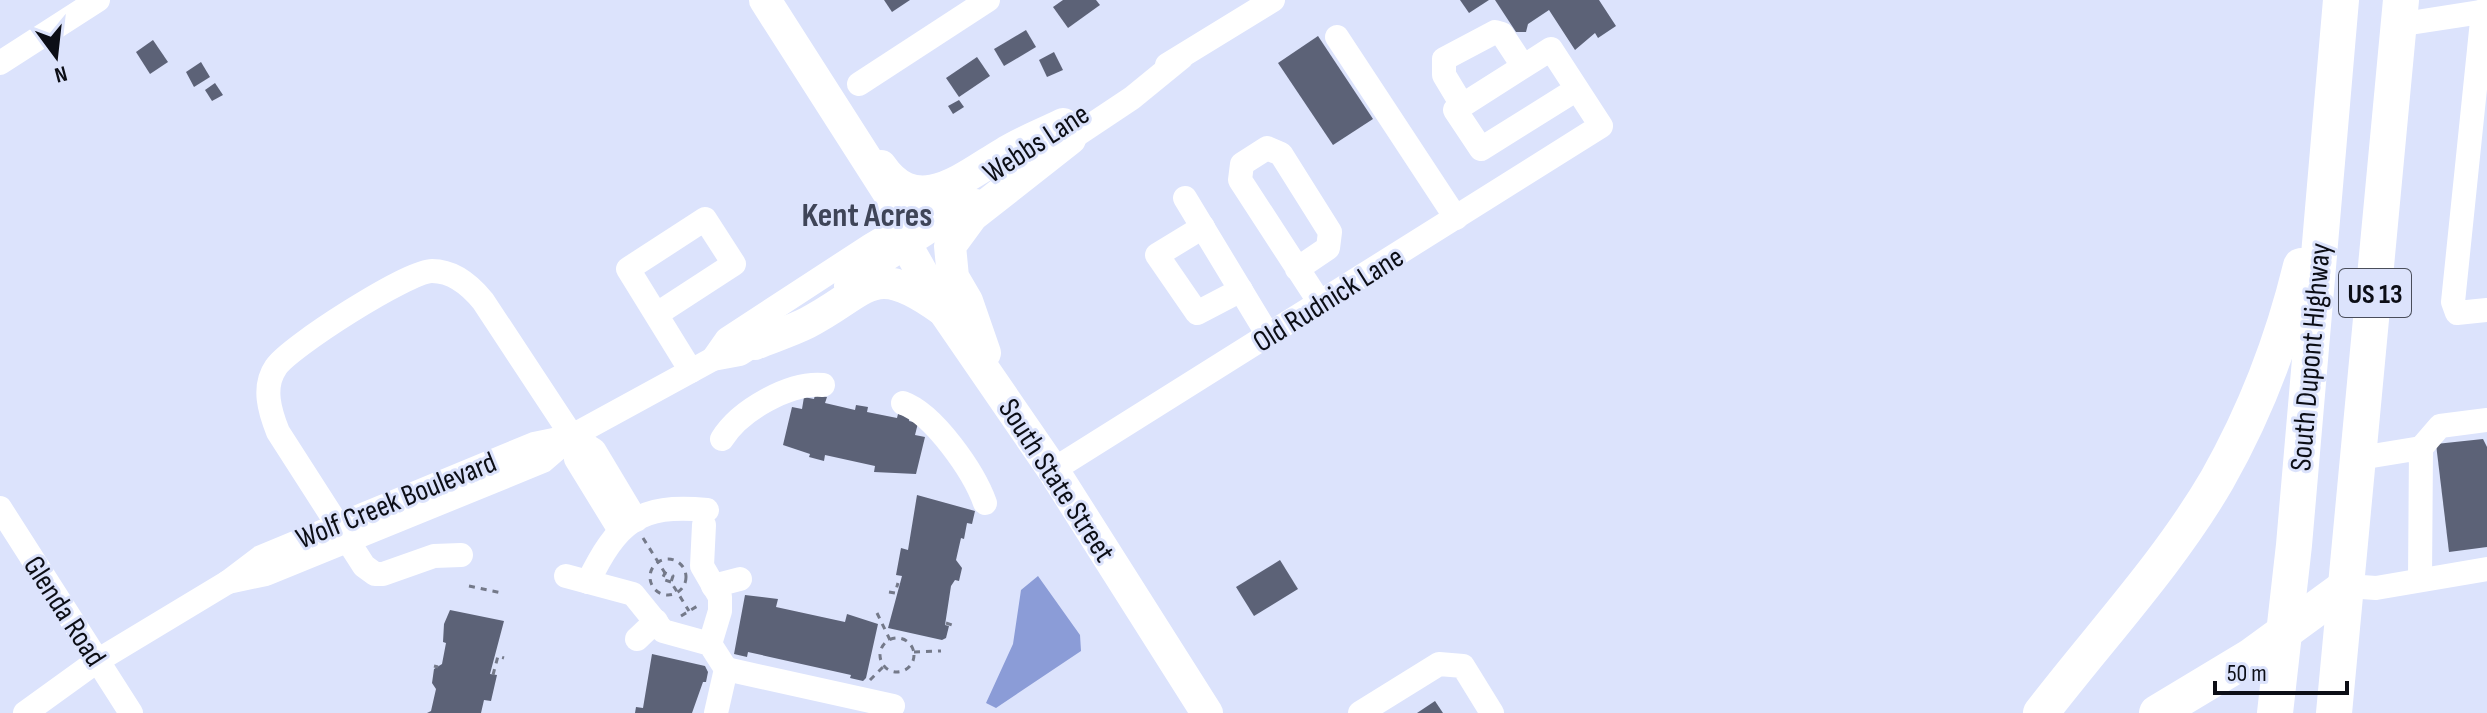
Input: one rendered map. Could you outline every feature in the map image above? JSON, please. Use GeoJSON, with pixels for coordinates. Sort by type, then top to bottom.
{"type":"FeatureCollection","features":[{"type":"Feature","properties":{"kind":"highway","name":"South Dupont Highway"},"geometry":{"type":"LineString","coordinates":[[2275,713],[2286,633],[2341,0]]}},
{"type":"Feature","properties":{"kind":"highway","name":"South Dupont Highway"},"geometry":{"type":"LineString","coordinates":[[2334,713],[2399,12]]}},
{"type":"Feature","properties":{"kind":"highway"},"geometry":{"type":"LineString","coordinates":[[2041,713],[2172,548],[2216,482],[2264,383],[2293,298],[2329,135]]}},
{"type":"Feature","properties":{"kind":"highway"},"geometry":{"type":"LineString","coordinates":[[2157,713],[2286,633],[2347,586]]}},
{"type":"Feature","properties":{"kind":"main road","name":"South State Street"},"geometry":{"type":"LineString","coordinates":[[740,0],[871,206],[901,236]]}},
{"type":"Feature","properties":{"kind":"main road","name":"South State Street"},"geometry":{"type":"LineString","coordinates":[[765,0],[889,194],[901,236],[943,310],[1053,470],[1207,713]]}},
{"type":"Feature","properties":{"kind":"main road"},"geometry":{"type":"LineString","coordinates":[[782,27],[822,74],[890,179],[912,192],[947,187],[1008,150],[1067,132]]}},
{"type":"Feature","properties":{"kind":"main road"},"geometry":{"type":"LineString","coordinates":[[998,390],[967,301],[953,277],[950,246],[972,216],[1067,132]]}},
{"type":"Feature","properties":{"kind":"main road"},"geometry":{"type":"LineString","coordinates":[[755,344],[808,322],[868,284],[905,285],[943,310]]}},
{"type":"Feature","properties":{"kind":"street"},"geometry":{"type":"LineString","coordinates":[[0,63],[98,0]]}},
{"type":"Feature","properties":{"kind":"street"},"geometry":{"type":"LineString","coordinates":[[859,84],[988,0]]}},
{"type":"Feature","properties":{"kind":"street","name":"Webbs Lane"},"geometry":{"type":"LineString","coordinates":[[901,236],[1273,0]]}},
{"type":"Feature","properties":{"kind":"street"},"geometry":{"type":"LineString","coordinates":[[2399,12],[2485,11],[2453,302],[2457,313],[2487,310]]}},
{"type":"Feature","properties":{"kind":"street"},"geometry":{"type":"LineString","coordinates":[[1462,105],[1444,75],[1444,59],[1495,32],[1502,34],[1523,66]]}},
{"type":"Feature","properties":{"kind":"street"},"geometry":{"type":"LineString","coordinates":[[1337,37],[1456,218]]}},
{"type":"Feature","properties":{"kind":"street"},"geometry":{"type":"LineString","coordinates":[[1551,49],[1577,89],[1481,149],[1455,110],[1551,49]]}},
{"type":"Feature","properties":{"kind":"street","name":"Old Rudnick Lane"},"geometry":{"type":"LineString","coordinates":[[1053,470],[1601,126],[1577,89]]}},
{"type":"Feature","properties":{"kind":"street"},"geometry":{"type":"LineString","coordinates":[[1297,269],[1328,248],[1330,232],[1281,154],[1267,148],[1242,164],[1240,180],[1297,269],[1320,303]]}},
{"type":"Feature","properties":{"kind":"street"},"geometry":{"type":"LineString","coordinates":[[1185,198],[1268,335]]}},
{"type":"Feature","properties":{"kind":"street"},"geometry":{"type":"LineString","coordinates":[[1203,227],[1157,255],[1197,313],[1241,290]]}},
{"type":"Feature","properties":{"kind":"street","name":"Wolf Creek Boulevard"},"geometry":{"type":"LineString","coordinates":[[25,713],[97,661],[228,582],[261,557],[341,532],[534,444],[572,436],[713,359],[740,354],[901,236]]}},
{"type":"Feature","properties":{"kind":"street","name":"Wolf Creek Boulevard"},"geometry":{"type":"LineString","coordinates":[[713,359],[727,339],[901,236]]}},
{"type":"Feature","properties":{"kind":"street"},"geometry":{"type":"LineString","coordinates":[[461,555],[434,556],[375,574],[364,566],[278,432],[269,411],[268,389],[274,369],[291,350],[403,281],[430,271],[467,283],[483,301],[572,436],[576,459],[634,527]]}},
{"type":"Feature","properties":{"kind":"street"},"geometry":{"type":"LineString","coordinates":[[657,314],[691,371]]}},
{"type":"Feature","properties":{"kind":"street"},"geometry":{"type":"LineString","coordinates":[[722,439],[729,428],[778,393],[792,386],[823,385]]}},
{"type":"Feature","properties":{"kind":"street"},"geometry":{"type":"LineString","coordinates":[[903,403],[929,417],[973,479],[985,503]]}},
{"type":"Feature","properties":{"kind":"street"},"geometry":{"type":"LineString","coordinates":[[2360,458],[2421,448],[2440,426],[2487,420]]}},
{"type":"Feature","properties":{"kind":"street"},"geometry":{"type":"LineString","coordinates":[[2420,579],[2421,448]]}},
{"type":"Feature","properties":{"kind":"street"},"geometry":{"type":"LineString","coordinates":[[710,644],[720,611],[716,592],[702,566],[706,517],[676,507],[634,527],[605,546],[577,579],[633,594],[660,626],[681,638],[703,639],[710,644],[726,669],[893,706]]}},
{"type":"Feature","properties":{"kind":"street","name":"Glenda Road"},"geometry":{"type":"LineString","coordinates":[[0,508],[131,713]]}},
{"type":"Feature","properties":{"kind":"street"},"geometry":{"type":"LineString","coordinates":[[2347,586],[2376,588],[2487,569]]}},
{"type":"Feature","properties":{"kind":"street"},"geometry":{"type":"LineString","coordinates":[[716,592],[740,579]]}},
{"type":"Feature","properties":{"kind":"street"},"geometry":{"type":"LineString","coordinates":[[637,639],[660,626]]}},
{"type":"Feature","properties":{"kind":"street"},"geometry":{"type":"LineString","coordinates":[[1157,634],[1190,713]]}},
{"type":"Feature","properties":{"kind":"street"},"geometry":{"type":"LineString","coordinates":[[1360,713],[1439,664],[1463,666],[1492,713]]}},
{"type":"Feature","properties":{"kind":"street"},"geometry":{"type":"LineString","coordinates":[[716,713],[726,669]]}},
{"type":"Feature","properties":{"kind":"path"},"geometry":{"type":"LineString","coordinates":[[634,527],[665,573],[673,576],[671,582],[689,611]]}},
{"type":"Feature","properties":{"kind":"path"},"geometry":{"type":"LineString","coordinates":[[670,559],[683,566],[686,581],[678,593],[666,596],[653,588],[650,572],[658,562],[670,559]]}},
{"type":"Feature","properties":{"kind":"path"},"geometry":{"type":"LineString","coordinates":[[889,592],[895,593],[898,583]]}},
{"type":"Feature","properties":{"kind":"path"},"geometry":{"type":"LineString","coordinates":[[469,586],[502,593]]}},
{"type":"Feature","properties":{"kind":"path"},"geometry":{"type":"LineString","coordinates":[[660,626],[716,592]]}},
{"type":"Feature","properties":{"kind":"path"},"geometry":{"type":"LineString","coordinates":[[877,613],[890,640]]}},
{"type":"Feature","properties":{"kind":"path"},"geometry":{"type":"LineString","coordinates":[[946,623],[952,625]]}},
{"type":"Feature","properties":{"kind":"path"},"geometry":{"type":"LineString","coordinates":[[890,640],[904,639],[914,652]]}},
{"type":"Feature","properties":{"kind":"path"},"geometry":{"type":"LineString","coordinates":[[890,640],[880,654],[884,666],[894,671],[905,669]]}},
{"type":"Feature","properties":{"kind":"path"},"geometry":{"type":"LineString","coordinates":[[914,652],[941,651]]}},
{"type":"Feature","properties":{"kind":"path"},"geometry":{"type":"LineString","coordinates":[[905,669],[914,652]]}},
{"type":"Feature","properties":{"kind":"path"},"geometry":{"type":"LineString","coordinates":[[493,675],[498,656],[504,658]]}},
{"type":"Feature","properties":{"kind":"path"},"geometry":{"type":"LineString","coordinates":[[867,686],[884,666]]}},
{"type":"Feature","properties":{"kind":"path"},"geometry":{"type":"LineString","coordinates":[[905,669],[909,678]]}},
{"type":"Feature","properties":{"kind":"water"},"geometry":{"type":"Polygon","coordinates":[[[1038,576],[1080,635],[1081,651],[996,708],[986,703],[1013,644],[1021,590],[1038,576]]]}},
{"type":"Feature","properties":{"kind":"building"},"geometry":{"type":"Polygon","coordinates":[[[884,0],[910,0],[892,12],[884,0]]]}},
{"type":"Feature","properties":{"kind":"building"},"geometry":{"type":"Polygon","coordinates":[[[1063,0],[1096,0],[1100,5],[1068,28],[1053,7],[1063,0]]]}},
{"type":"Feature","properties":{"kind":"building"},"geometry":{"type":"Polygon","coordinates":[[[1460,0],[1489,0],[1469,13],[1460,0]]]}},
{"type":"Feature","properties":{"kind":"building"},"geometry":{"type":"Polygon","coordinates":[[[1495,0],[1599,0],[1616,26],[1598,38],[1595,33],[1575,50],[1549,10],[1528,24],[1526,32],[1516,32],[1495,0]]]}},
{"type":"Feature","properties":{"kind":"building"},"geometry":{"type":"Polygon","coordinates":[[[1026,30],[1036,47],[1004,66],[994,49],[1026,30]]]}},
{"type":"Feature","properties":{"kind":"building"},"geometry":{"type":"Polygon","coordinates":[[[1318,36],[1373,119],[1333,145],[1278,63],[1318,36]]]}},
{"type":"Feature","properties":{"kind":"building"},"geometry":{"type":"Polygon","coordinates":[[[153,40],[168,62],[150,74],[136,52],[153,40]]]}},
{"type":"Feature","properties":{"kind":"building"},"geometry":{"type":"Polygon","coordinates":[[[1054,52],[1063,70],[1047,77],[1039,60],[1054,52]]]}},
{"type":"Feature","properties":{"kind":"building"},"geometry":{"type":"Polygon","coordinates":[[[977,57],[990,76],[959,97],[946,78],[977,57]]]}},
{"type":"Feature","properties":{"kind":"building"},"geometry":{"type":"Polygon","coordinates":[[[201,62],[210,77],[194,87],[186,72],[201,62]]]}},
{"type":"Feature","properties":{"kind":"building"},"geometry":{"type":"Polygon","coordinates":[[[215,83],[223,95],[212,101],[205,90],[215,83]]]}},
{"type":"Feature","properties":{"kind":"building"},"geometry":{"type":"Polygon","coordinates":[[[959,100],[964,107],[953,114],[948,106],[959,100]]]}},
{"type":"Feature","properties":{"kind":"building"},"geometry":{"type":"Polygon","coordinates":[[[815,395],[827,397],[825,403],[855,410],[856,405],[868,407],[867,412],[897,418],[898,414],[918,423],[915,435],[925,437],[916,474],[874,472],[875,466],[825,455],[824,461],[783,445],[792,407],[802,409],[804,397],[814,399],[815,395]]]}},
{"type":"Feature","properties":{"kind":"building"},"geometry":{"type":"Polygon","coordinates":[[[2483,439],[2487,447],[2487,547],[2449,552],[2436,444],[2483,439]]]}},
{"type":"Feature","properties":{"kind":"building"},"geometry":{"type":"Polygon","coordinates":[[[917,495],[975,511],[972,524],[967,523],[964,539],[961,538],[956,560],[962,568],[959,581],[955,580],[951,586],[945,625],[949,626],[946,638],[942,640],[888,628],[902,576],[896,575],[901,548],[908,550],[917,495]]]}},
{"type":"Feature","properties":{"kind":"building"},"geometry":{"type":"Polygon","coordinates":[[[1280,560],[1298,589],[1254,616],[1236,587],[1280,560]]]}},
{"type":"Feature","properties":{"kind":"building"},"geometry":{"type":"Polygon","coordinates":[[[745,595],[778,599],[776,607],[845,622],[847,614],[878,624],[866,678],[863,681],[850,678],[851,675],[748,652],[747,657],[734,654],[745,595]]]}},
{"type":"Feature","properties":{"kind":"building"},"geometry":{"type":"Polygon","coordinates":[[[450,610],[504,621],[490,674],[497,675],[491,701],[484,700],[481,713],[427,713],[431,711],[436,689],[432,683],[434,669],[442,664],[446,643],[443,642],[444,624],[450,610]]]}},
{"type":"Feature","properties":{"kind":"building"},"geometry":{"type":"Polygon","coordinates":[[[652,654],[705,666],[708,672],[706,682],[703,682],[692,713],[635,713],[636,707],[643,708],[652,654]]]}},
{"type":"Feature","properties":{"kind":"building"},"geometry":{"type":"Polygon","coordinates":[[[1435,701],[1443,713],[1417,713],[1435,701]]]}},
{"type":"Feature","properties":{"kind":"district","name":"Kent Acres"},"geometry":{"type":"Point","coordinates":[867,214]}}]}
